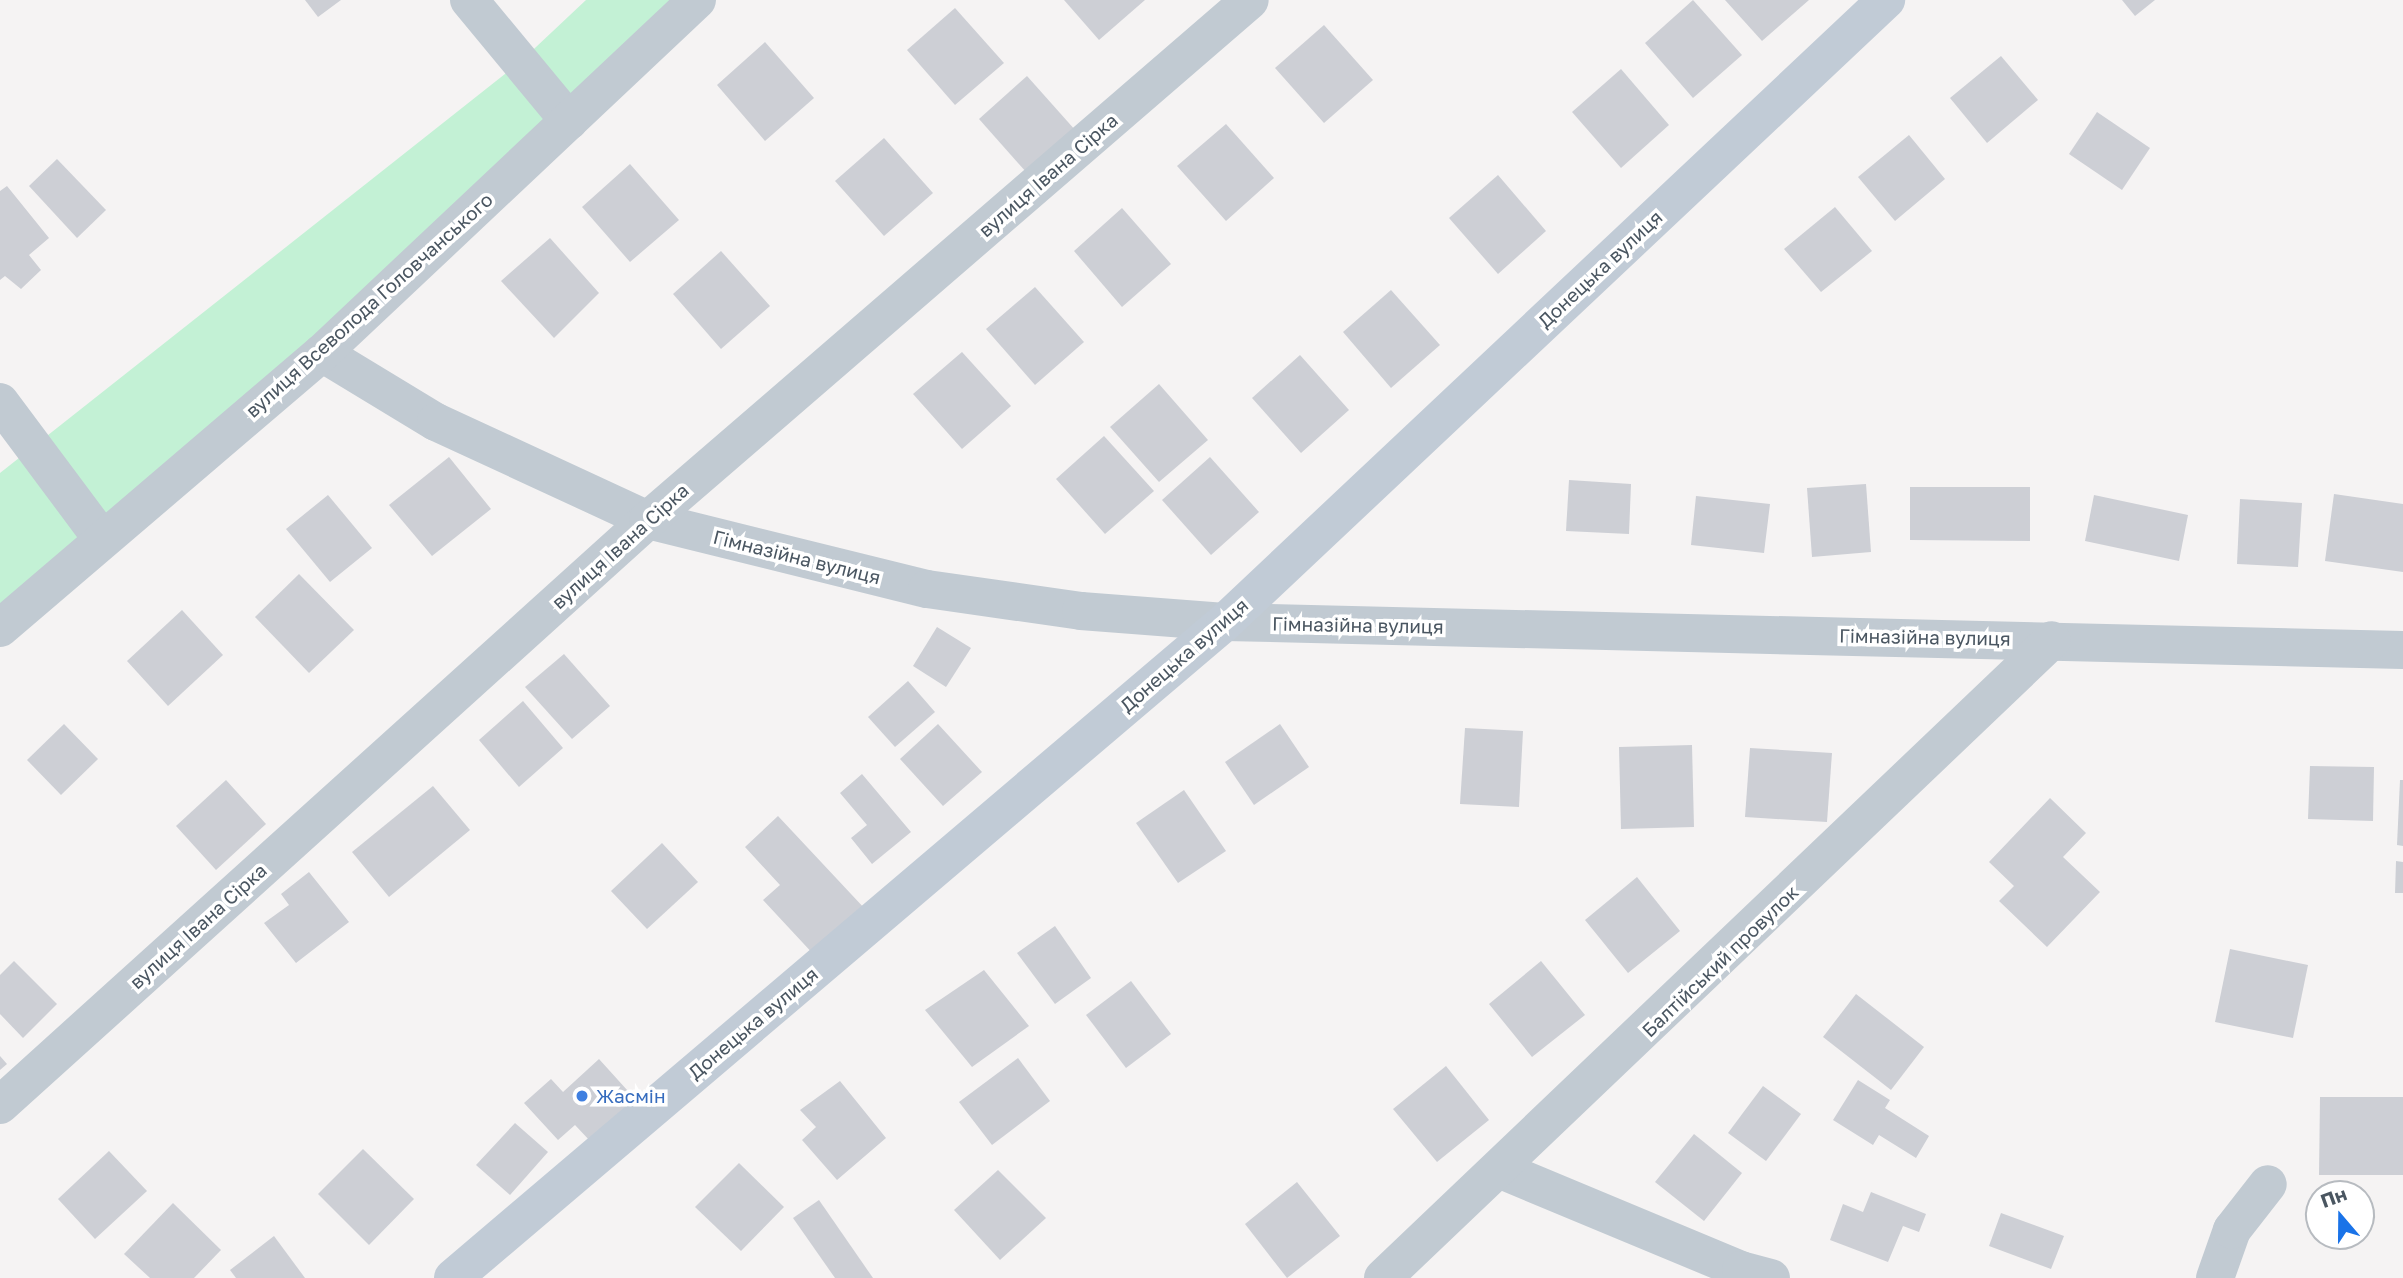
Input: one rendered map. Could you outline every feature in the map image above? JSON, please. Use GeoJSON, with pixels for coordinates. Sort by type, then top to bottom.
{"type":"FeatureCollection","features":[{"type":"Feature","properties":{"kind":"street"},"geometry":{"type":"LineString","coordinates":[[469,0],[569,121]]}},
{"type":"Feature","properties":{"kind":"street","name":"вулиця Всеволода Головчанського"},"geometry":{"type":"LineString","coordinates":[[0,628],[322,353],[697,0]]}},
{"type":"Feature","properties":{"kind":"street","name":"вулиця Івана Сірка"},"geometry":{"type":"LineString","coordinates":[[0,1105],[648,520],[1250,0]]}},
{"type":"Feature","properties":{"kind":"street","name":"Донецька вулиця"},"geometry":{"type":"LineString","coordinates":[[453,1278],[1225,622],[1886,0]]}},
{"type":"Feature","properties":{"kind":"street","name":"Гімназійна вулиця"},"geometry":{"type":"LineString","coordinates":[[322,353],[436,422],[648,520],[927,589],[1081,611],[1225,622],[2403,650]]}},
{"type":"Feature","properties":{"kind":"street"},"geometry":{"type":"LineString","coordinates":[[0,402],[102,539]]}},
{"type":"Feature","properties":{"kind":"street","name":"Балтійський провулок"},"geometry":{"type":"LineString","coordinates":[[1383,1278],[1500,1170],[2052,640]]}},
{"type":"Feature","properties":{"kind":"street"},"geometry":{"type":"LineString","coordinates":[[1500,1170],[1741,1270],[1771,1278]]}},
{"type":"Feature","properties":{"kind":"street"},"geometry":{"type":"LineString","coordinates":[[2215,1278],[2232,1230],[2268,1184]]}},
{"type":"Feature","properties":{"kind":"green space"},"geometry":{"type":"Polygon","coordinates":[[[586,0],[697,0],[0,628],[0,473],[519,63],[586,0]]]}},
{"type":"Feature","properties":{"kind":"building"},"geometry":{"type":"Polygon","coordinates":[[[305,0],[341,0],[318,17],[305,0]]]}},
{"type":"Feature","properties":{"kind":"building"},"geometry":{"type":"Polygon","coordinates":[[[1064,0],[1145,0],[1099,40],[1064,0]]]}},
{"type":"Feature","properties":{"kind":"building"},"geometry":{"type":"Polygon","coordinates":[[[1693,0],[1742,55],[1693,98],[1645,43],[1693,0]]]}},
{"type":"Feature","properties":{"kind":"building"},"geometry":{"type":"Polygon","coordinates":[[[1725,0],[1809,0],[1762,41],[1725,0]]]}},
{"type":"Feature","properties":{"kind":"building"},"geometry":{"type":"Polygon","coordinates":[[[2122,0],[2155,0],[2135,16],[2122,0]]]}},
{"type":"Feature","properties":{"kind":"building"},"geometry":{"type":"Polygon","coordinates":[[[955,8],[1004,63],[955,105],[907,50],[955,8]]]}},
{"type":"Feature","properties":{"kind":"building"},"geometry":{"type":"Polygon","coordinates":[[[1324,25],[1373,80],[1324,123],[1275,68],[1324,25]]]}},
{"type":"Feature","properties":{"kind":"building"},"geometry":{"type":"Polygon","coordinates":[[[765,42],[814,98],[765,141],[717,85],[765,42]]]}},
{"type":"Feature","properties":{"kind":"building"},"geometry":{"type":"Polygon","coordinates":[[[2001,56],[2038,100],[1987,143],[1950,98],[2001,56]]]}},
{"type":"Feature","properties":{"kind":"building"},"geometry":{"type":"Polygon","coordinates":[[[1621,69],[1669,125],[1621,168],[1572,112],[1621,69]]]}},
{"type":"Feature","properties":{"kind":"building"},"geometry":{"type":"Polygon","coordinates":[[[1027,76],[1076,131],[1027,173],[979,119],[1027,76]]]}},
{"type":"Feature","properties":{"kind":"building"},"geometry":{"type":"Polygon","coordinates":[[[2097,112],[2150,148],[2122,190],[2069,154],[2097,112]]]}},
{"type":"Feature","properties":{"kind":"building"},"geometry":{"type":"Polygon","coordinates":[[[1226,124],[1274,178],[1226,221],[1177,166],[1226,124]]]}},
{"type":"Feature","properties":{"kind":"building"},"geometry":{"type":"Polygon","coordinates":[[[1909,135],[1945,179],[1895,221],[1858,177],[1909,135]]]}},
{"type":"Feature","properties":{"kind":"building"},"geometry":{"type":"Polygon","coordinates":[[[884,138],[933,193],[884,236],[835,181],[884,138]]]}},
{"type":"Feature","properties":{"kind":"building"},"geometry":{"type":"Polygon","coordinates":[[[57,159],[106,210],[77,238],[29,186],[57,159]]]}},
{"type":"Feature","properties":{"kind":"building"},"geometry":{"type":"Polygon","coordinates":[[[630,164],[679,220],[630,262],[582,207],[630,164]]]}},
{"type":"Feature","properties":{"kind":"building"},"geometry":{"type":"Polygon","coordinates":[[[1498,175],[1546,231],[1498,274],[1449,218],[1498,175]]]}},
{"type":"Feature","properties":{"kind":"building"},"geometry":{"type":"Polygon","coordinates":[[[7,186],[49,238],[29,255],[41,270],[21,289],[5,276],[0,280],[0,191],[7,186]]]}},
{"type":"Feature","properties":{"kind":"building"},"geometry":{"type":"Polygon","coordinates":[[[1835,207],[1872,251],[1821,292],[1784,249],[1835,207]]]}},
{"type":"Feature","properties":{"kind":"building"},"geometry":{"type":"Polygon","coordinates":[[[1122,208],[1171,264],[1122,307],[1074,251],[1122,208]]]}},
{"type":"Feature","properties":{"kind":"building"},"geometry":{"type":"Polygon","coordinates":[[[550,238],[599,293],[554,338],[501,281],[550,238]]]}},
{"type":"Feature","properties":{"kind":"building"},"geometry":{"type":"Polygon","coordinates":[[[721,251],[770,306],[721,349],[673,294],[721,251]]]}},
{"type":"Feature","properties":{"kind":"building"},"geometry":{"type":"Polygon","coordinates":[[[1035,287],[1084,342],[1035,385],[986,329],[1035,287]]]}},
{"type":"Feature","properties":{"kind":"building"},"geometry":{"type":"Polygon","coordinates":[[[1391,290],[1440,345],[1391,388],[1343,332],[1391,290]]]}},
{"type":"Feature","properties":{"kind":"building"},"geometry":{"type":"Polygon","coordinates":[[[962,352],[1011,406],[962,449],[913,394],[962,352]]]}},
{"type":"Feature","properties":{"kind":"building"},"geometry":{"type":"Polygon","coordinates":[[[1300,355],[1349,410],[1301,453],[1252,398],[1300,355]]]}},
{"type":"Feature","properties":{"kind":"building"},"geometry":{"type":"Polygon","coordinates":[[[1159,384],[1208,440],[1159,482],[1110,427],[1159,384]]]}},
{"type":"Feature","properties":{"kind":"building"},"geometry":{"type":"Polygon","coordinates":[[[1104,436],[1154,491],[1105,534],[1056,479],[1104,436]]]}},
{"type":"Feature","properties":{"kind":"building"},"geometry":{"type":"Polygon","coordinates":[[[449,457],[491,509],[432,556],[389,505],[449,457]]]}},
{"type":"Feature","properties":{"kind":"building"},"geometry":{"type":"Polygon","coordinates":[[[1210,457],[1259,512],[1211,555],[1162,500],[1210,457]]]}},
{"type":"Feature","properties":{"kind":"building"},"geometry":{"type":"Polygon","coordinates":[[[1569,480],[1631,484],[1629,534],[1566,531],[1569,480]]]}},
{"type":"Feature","properties":{"kind":"building"},"geometry":{"type":"Polygon","coordinates":[[[1866,484],[1871,552],[1812,557],[1807,488],[1866,484]]]}},
{"type":"Feature","properties":{"kind":"building"},"geometry":{"type":"Polygon","coordinates":[[[1910,487],[2030,487],[2030,541],[1910,540],[1910,487]]]}},
{"type":"Feature","properties":{"kind":"building"},"geometry":{"type":"Polygon","coordinates":[[[2334,494],[2403,504],[2403,572],[2325,561],[2334,494]]]}},
{"type":"Feature","properties":{"kind":"building"},"geometry":{"type":"Polygon","coordinates":[[[328,495],[372,548],[330,582],[286,529],[328,495]]]}},
{"type":"Feature","properties":{"kind":"building"},"geometry":{"type":"Polygon","coordinates":[[[2094,495],[2188,515],[2179,561],[2085,541],[2094,495]]]}},
{"type":"Feature","properties":{"kind":"building"},"geometry":{"type":"Polygon","coordinates":[[[1696,496],[1770,504],[1764,553],[1691,545],[1696,496]]]}},
{"type":"Feature","properties":{"kind":"building"},"geometry":{"type":"Polygon","coordinates":[[[2240,499],[2302,503],[2298,567],[2237,564],[2240,499]]]}},
{"type":"Feature","properties":{"kind":"building"},"geometry":{"type":"Polygon","coordinates":[[[299,574],[354,630],[309,673],[255,617],[299,574]]]}},
{"type":"Feature","properties":{"kind":"building"},"geometry":{"type":"Polygon","coordinates":[[[182,610],[223,655],[168,706],[127,661],[182,610]]]}},
{"type":"Feature","properties":{"kind":"building"},"geometry":{"type":"Polygon","coordinates":[[[937,627],[971,648],[946,687],[913,666],[937,627]]]}},
{"type":"Feature","properties":{"kind":"building"},"geometry":{"type":"Polygon","coordinates":[[[564,654],[610,706],[572,739],[525,687],[564,654]]]}},
{"type":"Feature","properties":{"kind":"building"},"geometry":{"type":"Polygon","coordinates":[[[908,681],[935,712],[895,747],[868,717],[908,681]]]}},
{"type":"Feature","properties":{"kind":"building"},"geometry":{"type":"Polygon","coordinates":[[[523,701],[563,748],[519,787],[479,740],[523,701]]]}},
{"type":"Feature","properties":{"kind":"building"},"geometry":{"type":"Polygon","coordinates":[[[64,724],[98,759],[61,795],[27,760],[64,724]]]}},
{"type":"Feature","properties":{"kind":"building"},"geometry":{"type":"Polygon","coordinates":[[[938,724],[982,772],[943,806],[900,759],[938,724]]]}},
{"type":"Feature","properties":{"kind":"building"},"geometry":{"type":"Polygon","coordinates":[[[1280,724],[1309,767],[1254,805],[1225,762],[1280,724]]]}},
{"type":"Feature","properties":{"kind":"building"},"geometry":{"type":"Polygon","coordinates":[[[1465,728],[1523,731],[1519,807],[1460,804],[1465,728]]]}},
{"type":"Feature","properties":{"kind":"building"},"geometry":{"type":"Polygon","coordinates":[[[1692,745],[1694,827],[1621,829],[1619,747],[1692,745]]]}},
{"type":"Feature","properties":{"kind":"building"},"geometry":{"type":"Polygon","coordinates":[[[1750,748],[1832,753],[1827,822],[1745,817],[1750,748]]]}},
{"type":"Feature","properties":{"kind":"building"},"geometry":{"type":"Polygon","coordinates":[[[2310,766],[2374,767],[2373,821],[2308,819],[2310,766]]]}},
{"type":"Feature","properties":{"kind":"building"},"geometry":{"type":"Polygon","coordinates":[[[862,774],[911,832],[872,864],[851,838],[867,825],[840,793],[862,774]]]}},
{"type":"Feature","properties":{"kind":"building"},"geometry":{"type":"Polygon","coordinates":[[[226,780],[266,824],[216,870],[176,826],[226,780]]]}},
{"type":"Feature","properties":{"kind":"building"},"geometry":{"type":"Polygon","coordinates":[[[2400,780],[2403,780],[2403,846],[2397,845],[2400,780]]]}},
{"type":"Feature","properties":{"kind":"building"},"geometry":{"type":"Polygon","coordinates":[[[433,786],[470,830],[389,897],[352,852],[433,786]]]}},
{"type":"Feature","properties":{"kind":"building"},"geometry":{"type":"Polygon","coordinates":[[[1184,790],[1226,851],[1178,883],[1136,823],[1184,790]]]}},
{"type":"Feature","properties":{"kind":"building"},"geometry":{"type":"Polygon","coordinates":[[[2050,798],[2086,833],[2063,857],[2100,892],[2047,947],[1999,901],[2014,886],[1989,862],[2050,798]]]}},
{"type":"Feature","properties":{"kind":"building"},"geometry":{"type":"Polygon","coordinates":[[[778,816],[866,910],[816,957],[763,900],[780,885],[745,847],[778,816]]]}},
{"type":"Feature","properties":{"kind":"building"},"geometry":{"type":"Polygon","coordinates":[[[662,843],[698,882],[647,929],[611,891],[662,843]]]}},
{"type":"Feature","properties":{"kind":"building"},"geometry":{"type":"Polygon","coordinates":[[[2396,861],[2403,862],[2403,893],[2395,893],[2396,861]]]}},
{"type":"Feature","properties":{"kind":"building"},"geometry":{"type":"Polygon","coordinates":[[[309,872],[349,922],[296,963],[264,923],[289,905],[281,894],[309,872]]]}},
{"type":"Feature","properties":{"kind":"building"},"geometry":{"type":"Polygon","coordinates":[[[1637,877],[1680,931],[1628,973],[1585,920],[1637,877]]]}},
{"type":"Feature","properties":{"kind":"building"},"geometry":{"type":"Polygon","coordinates":[[[1055,926],[1091,978],[1055,1004],[1017,953],[1055,926]]]}},
{"type":"Feature","properties":{"kind":"building"},"geometry":{"type":"Polygon","coordinates":[[[2230,949],[2308,965],[2293,1038],[2215,1022],[2230,949]]]}},
{"type":"Feature","properties":{"kind":"building"},"geometry":{"type":"Polygon","coordinates":[[[14,961],[57,1004],[23,1038],[0,1014],[0,975],[14,961]]]}},
{"type":"Feature","properties":{"kind":"building"},"geometry":{"type":"Polygon","coordinates":[[[1541,961],[1585,1015],[1532,1057],[1489,1004],[1541,961]]]}},
{"type":"Feature","properties":{"kind":"building"},"geometry":{"type":"Polygon","coordinates":[[[984,970],[1029,1026],[972,1067],[925,1010],[984,970]]]}},
{"type":"Feature","properties":{"kind":"building"},"geometry":{"type":"Polygon","coordinates":[[[1131,981],[1171,1034],[1126,1068],[1086,1015],[1131,981]]]}},
{"type":"Feature","properties":{"kind":"building"},"geometry":{"type":"Polygon","coordinates":[[[1856,994],[1924,1047],[1891,1090],[1823,1037],[1856,994]]]}},
{"type":"Feature","properties":{"kind":"building"},"geometry":{"type":"Polygon","coordinates":[[[0,1056],[7,1064],[0,1070],[0,1056]]]}},
{"type":"Feature","properties":{"kind":"building"},"geometry":{"type":"Polygon","coordinates":[[[1018,1058],[1050,1101],[992,1145],[959,1102],[1018,1058]]]}},
{"type":"Feature","properties":{"kind":"building","name":"Жасмін"},"geometry":{"type":"Polygon","coordinates":[[[599,1059],[637,1101],[591,1142],[575,1125],[558,1140],[524,1103],[551,1079],[563,1092],[599,1059]]]}},
{"type":"Feature","properties":{"kind":"building"},"geometry":{"type":"Polygon","coordinates":[[[1446,1066],[1489,1120],[1437,1162],[1393,1109],[1446,1066]]]}},
{"type":"Feature","properties":{"kind":"building"},"geometry":{"type":"Polygon","coordinates":[[[1858,1080],[1890,1100],[1885,1108],[1929,1136],[1916,1158],[1879,1135],[1873,1145],[1833,1120],[1858,1080]]]}},
{"type":"Feature","properties":{"kind":"building"},"geometry":{"type":"Polygon","coordinates":[[[840,1081],[886,1138],[837,1180],[802,1140],[816,1127],[800,1110],[840,1081]]]}},
{"type":"Feature","properties":{"kind":"building"},"geometry":{"type":"Polygon","coordinates":[[[1763,1086],[1801,1114],[1766,1161],[1728,1133],[1763,1086]]]}},
{"type":"Feature","properties":{"kind":"building"},"geometry":{"type":"Polygon","coordinates":[[[2320,1097],[2403,1097],[2403,1175],[2319,1175],[2320,1097]]]}},
{"type":"Feature","properties":{"kind":"building"},"geometry":{"type":"Polygon","coordinates":[[[515,1123],[548,1152],[510,1195],[476,1165],[515,1123]]]}},
{"type":"Feature","properties":{"kind":"building"},"geometry":{"type":"Polygon","coordinates":[[[1694,1134],[1742,1173],[1704,1221],[1655,1182],[1694,1134]]]}},
{"type":"Feature","properties":{"kind":"building"},"geometry":{"type":"Polygon","coordinates":[[[363,1149],[414,1199],[369,1245],[318,1194],[363,1149]]]}},
{"type":"Feature","properties":{"kind":"building"},"geometry":{"type":"Polygon","coordinates":[[[109,1151],[147,1191],[95,1239],[58,1199],[109,1151]]]}},
{"type":"Feature","properties":{"kind":"building"},"geometry":{"type":"Polygon","coordinates":[[[739,1163],[784,1207],[741,1251],[695,1207],[739,1163]]]}},
{"type":"Feature","properties":{"kind":"building"},"geometry":{"type":"Polygon","coordinates":[[[998,1170],[1046,1218],[1000,1260],[954,1210],[998,1170]]]}},
{"type":"Feature","properties":{"kind":"building"},"geometry":{"type":"Polygon","coordinates":[[[1297,1182],[1340,1236],[1287,1278],[1245,1224],[1297,1182]]]}},
{"type":"Feature","properties":{"kind":"building"},"geometry":{"type":"Polygon","coordinates":[[[1871,1192],[1926,1214],[1919,1232],[1903,1226],[1888,1262],[1830,1240],[1843,1204],[1863,1212],[1871,1192]]]}},
{"type":"Feature","properties":{"kind":"building"},"geometry":{"type":"Polygon","coordinates":[[[819,1200],[873,1278],[835,1278],[793,1218],[819,1200]]]}},
{"type":"Feature","properties":{"kind":"building"},"geometry":{"type":"Polygon","coordinates":[[[173,1203],[221,1250],[194,1278],[150,1278],[124,1254],[173,1203]]]}},
{"type":"Feature","properties":{"kind":"building"},"geometry":{"type":"Polygon","coordinates":[[[2001,1213],[2064,1236],[2051,1269],[1989,1246],[2001,1213]]]}},
{"type":"Feature","properties":{"kind":"building"},"geometry":{"type":"Polygon","coordinates":[[[274,1236],[305,1278],[236,1278],[230,1270],[274,1236]]]}},
{"type":"Feature","properties":{"kind":"place","name":"Жасмін"},"geometry":{"type":"Point","coordinates":[582,1096]}}]}
